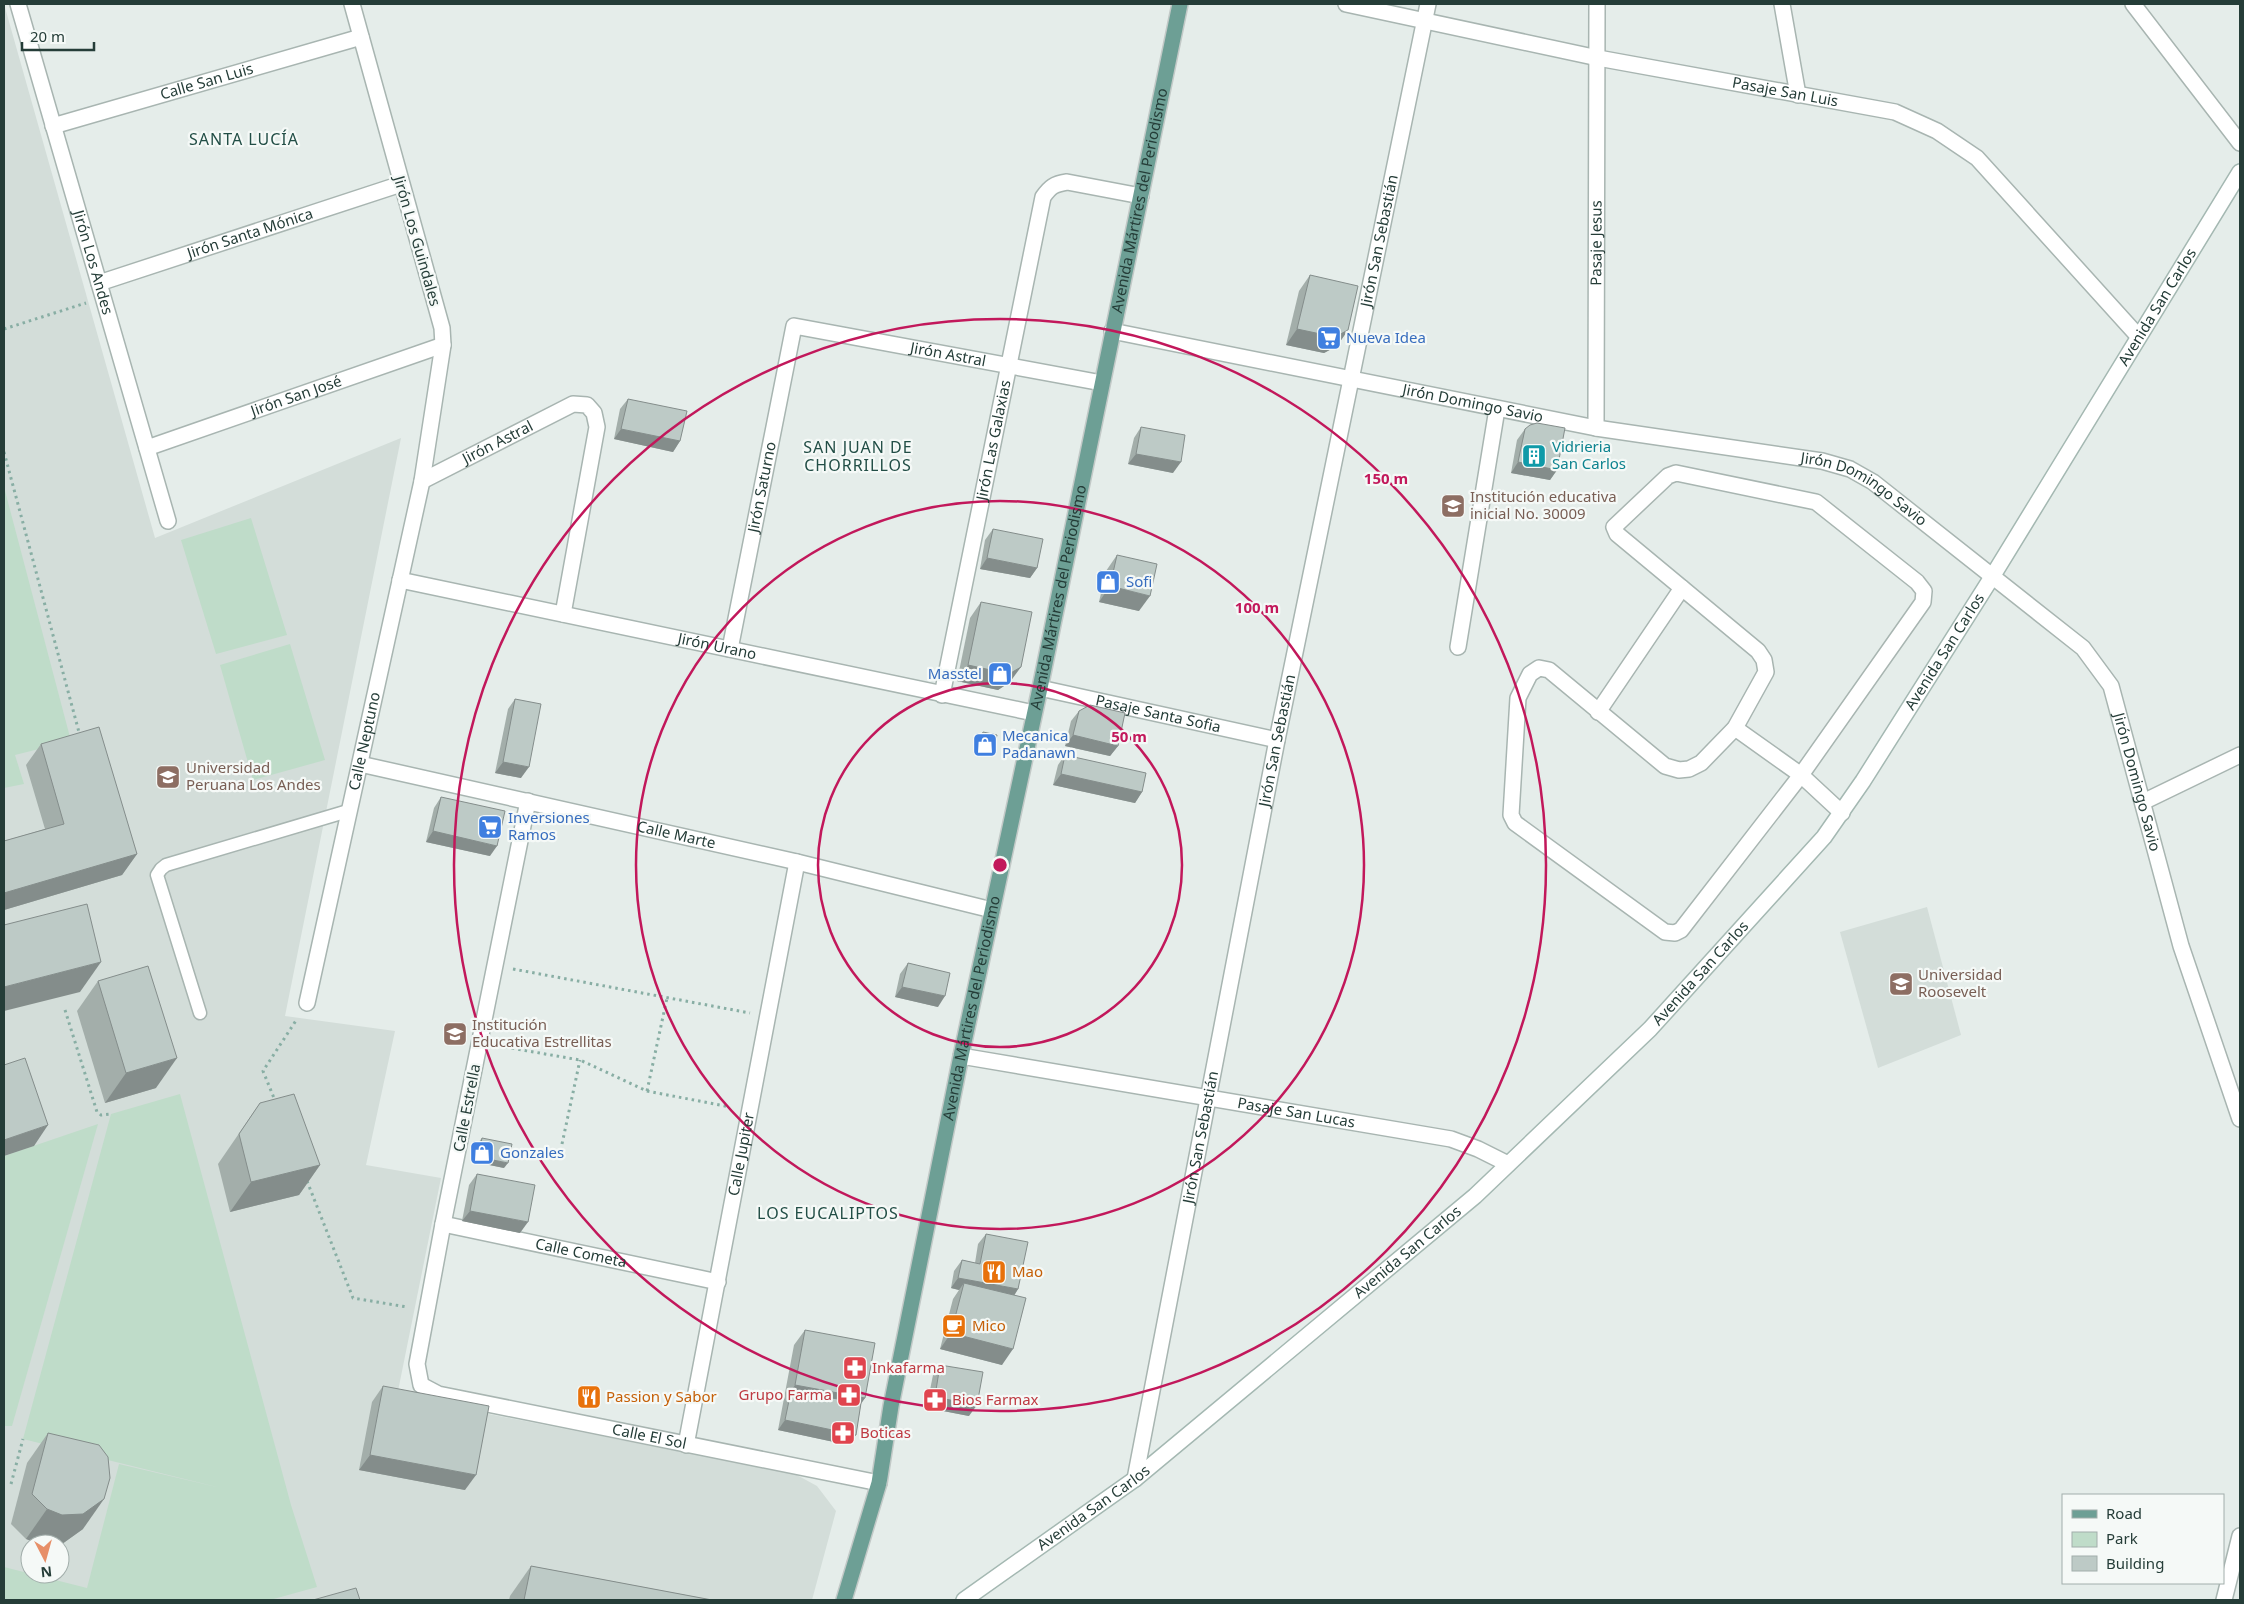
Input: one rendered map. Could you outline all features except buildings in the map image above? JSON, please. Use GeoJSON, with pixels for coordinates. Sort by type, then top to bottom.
{"type":"FeatureCollection","features":[{"type":"Feature","properties":{"kind":"main road","name":"Avenida Mártires del Periodismo"},"geometry":{"type":"LineString","coordinates":[[844,1600],[879,1483],[891,1406],[961,1056],[1040,688],[1180,4]]}},
{"type":"Feature","properties":{"kind":"street","name":"Jirón Los Andes"},"geometry":{"type":"LineString","coordinates":[[18,4],[168,521]]}},
{"type":"Feature","properties":{"kind":"street","name":"Jirón Los Guindales"},"geometry":{"type":"LineString","coordinates":[[352,4],[442,328],[443,345],[422,481]]}},
{"type":"Feature","properties":{"kind":"street","name":"Pasaje San Luis"},"geometry":{"type":"LineString","coordinates":[[1346,4],[1598,58],[1895,112],[1937,131],[1977,158],[2138,336]]}},
{"type":"Feature","properties":{"kind":"street","name":"Jirón San Sebastián"},"geometry":{"type":"LineString","coordinates":[[1135,1479],[1277,740],[1428,4]]}},
{"type":"Feature","properties":{"kind":"street","name":"Pasaje Jesus"},"geometry":{"type":"LineString","coordinates":[[1596,4],[1598,58],[1596,428]]}},
{"type":"Feature","properties":{"kind":"street"},"geometry":{"type":"LineString","coordinates":[[1782,4],[1798,94]]}},
{"type":"Feature","properties":{"kind":"street"},"geometry":{"type":"LineString","coordinates":[[2133,4],[2240,143]]}},
{"type":"Feature","properties":{"kind":"street","name":"Calle San Luis"},"geometry":{"type":"LineString","coordinates":[[53,126],[361,37]]}},
{"type":"Feature","properties":{"kind":"street","name":"Avenida San Carlos"},"geometry":{"type":"LineString","coordinates":[[964,1600],[1135,1479],[1475,1196],[1650,1029],[1824,837],[1842,813],[1992,577],[2240,172]]}},
{"type":"Feature","properties":{"kind":"street","name":"Jirón Las Galaxias"},"geometry":{"type":"LineString","coordinates":[[942,695],[1043,197],[1049,188],[1066,182],[1140,196]]}},
{"type":"Feature","properties":{"kind":"street","name":"Jirón Santa Mónica"},"geometry":{"type":"LineString","coordinates":[[99,283],[401,184]]}},
{"type":"Feature","properties":{"kind":"street","name":"Jirón Astral"},"geometry":{"type":"LineString","coordinates":[[794,326],[1102,382]]}},
{"type":"Feature","properties":{"kind":"street","name":"Jirón Saturno"},"geometry":{"type":"LineString","coordinates":[[730,649],[794,326]]}},
{"type":"Feature","properties":{"kind":"street","name":"Jirón Domingo Savio"},"geometry":{"type":"LineString","coordinates":[[1112,331],[1596,428],[1822,461],[1850,469],[1873,482],[2083,648],[2111,686],[2182,946],[2240,1119]]}},
{"type":"Feature","properties":{"kind":"street","name":"Jirón San José"},"geometry":{"type":"LineString","coordinates":[[147,448],[443,345]]}},
{"type":"Feature","properties":{"kind":"street","name":"Jirón Astral"},"geometry":{"type":"LineString","coordinates":[[422,481],[574,404],[588,405],[594,413],[597,427],[563,614]]}},
{"type":"Feature","properties":{"kind":"street"},"geometry":{"type":"LineString","coordinates":[[1458,647],[1497,408]]}},
{"type":"Feature","properties":{"kind":"street"},"geometry":{"type":"LineString","coordinates":[[1676,473],[1816,502],[1918,582],[1924,591],[1923,602],[1801,775],[1681,930],[1675,933],[1666,932],[1515,823],[1511,815],[1518,698],[1530,674],[1539,668],[1549,670],[1665,766],[1679,770],[1689,769],[1701,763],[1735,728],[1766,672],[1764,660],[1758,651],[1682,588],[1617,534],[1614,527],[1668,476],[1676,473]]}},
{"type":"Feature","properties":{"kind":"street","name":"Calle Neptuno"},"geometry":{"type":"LineString","coordinates":[[307,1003],[422,481]]}},
{"type":"Feature","properties":{"kind":"street","name":"Jirón Urano"},"geometry":{"type":"LineString","coordinates":[[400,580],[1034,713]]}},
{"type":"Feature","properties":{"kind":"street"},"geometry":{"type":"LineString","coordinates":[[1598,712],[1682,588]]}},
{"type":"Feature","properties":{"kind":"street","name":"Pasaje Santa Sofia"},"geometry":{"type":"LineString","coordinates":[[1040,688],[1277,740]]}},
{"type":"Feature","properties":{"kind":"street"},"geometry":{"type":"LineString","coordinates":[[1735,728],[1801,775],[1842,813]]}},
{"type":"Feature","properties":{"kind":"street"},"geometry":{"type":"LineString","coordinates":[[2143,802],[2240,755]]}},
{"type":"Feature","properties":{"kind":"street","name":"Calle Marte"},"geometry":{"type":"LineString","coordinates":[[360,764],[797,862],[992,910]]}},
{"type":"Feature","properties":{"kind":"street","name":"Calle Estrella"},"geometry":{"type":"LineString","coordinates":[[421,1386],[418,1364],[443,1224],[528,801]]}},
{"type":"Feature","properties":{"kind":"street","name":"Calle Jupiter"},"geometry":{"type":"LineString","coordinates":[[686,1445],[797,862]]}},
{"type":"Feature","properties":{"kind":"street","name":"Pasaje San Lucas"},"geometry":{"type":"LineString","coordinates":[[961,1056],[1451,1139],[1478,1148],[1508,1164]]}},
{"type":"Feature","properties":{"kind":"street","name":"Calle Cometa"},"geometry":{"type":"LineString","coordinates":[[443,1224],[718,1282]]}},
{"type":"Feature","properties":{"kind":"street","name":"Calle El Sol"},"geometry":{"type":"LineString","coordinates":[[421,1386],[438,1394],[879,1483]]}},
{"type":"Feature","properties":{"kind":"street"},"geometry":{"type":"LineString","coordinates":[[2224,1600],[2240,1536]]}},
{"type":"Feature","properties":{"kind":"lane"},"geometry":{"type":"LineString","coordinates":[[200,1013],[157,876],[161,869],[348,810]]}},
{"type":"Feature","properties":{"kind":"path"},"geometry":{"type":"LineString","coordinates":[[4,329],[103,298]]}},
{"type":"Feature","properties":{"kind":"path"},"geometry":{"type":"LineString","coordinates":[[4,452],[81,741]]}},
{"type":"Feature","properties":{"kind":"path"},"geometry":{"type":"LineString","coordinates":[[495,966],[768,1016]]}},
{"type":"Feature","properties":{"kind":"path"},"geometry":{"type":"LineString","coordinates":[[647,1091],[667,998]]}},
{"type":"Feature","properties":{"kind":"path"},"geometry":{"type":"LineString","coordinates":[[278,1107],[263,1071],[307,1003]]}},
{"type":"Feature","properties":{"kind":"path"},"geometry":{"type":"LineString","coordinates":[[65,1010],[97,1112],[101,1115],[111,1114]]}},
{"type":"Feature","properties":{"kind":"path"},"geometry":{"type":"LineString","coordinates":[[480,1042],[580,1060],[647,1091],[750,1110]]}},
{"type":"Feature","properties":{"kind":"path"},"geometry":{"type":"LineString","coordinates":[[562,1144],[580,1060]]}},
{"type":"Feature","properties":{"kind":"path"},"geometry":{"type":"LineString","coordinates":[[306,1180],[353,1298],[428,1310]]}},
{"type":"Feature","properties":{"kind":"path"},"geometry":{"type":"LineString","coordinates":[[11,1484],[23,1439]]}},
{"type":"Feature","properties":{"kind":"shaded area","name":"Universidad Peruana Los Andes"},"geometry":{"type":"Polygon","coordinates":[[[4,4],[155,538],[401,438],[285,1016],[395,1031],[366,1165],[441,1178],[397,1396],[795,1474],[817,1486],[836,1511],[812,1600],[4,1600],[4,4]]]}},
{"type":"Feature","properties":{"kind":"shaded area","name":"Universidad Roosevelt"},"geometry":{"type":"Polygon","coordinates":[[[1927,907],[1961,1035],[1878,1068],[1840,932],[1927,907]]]}},
{"type":"Feature","properties":{"kind":"green space"},"geometry":{"type":"Polygon","coordinates":[[[4,487],[71,741],[15,755],[24,784],[4,788],[4,487]]]}},
{"type":"Feature","properties":{"kind":"green space"},"geometry":{"type":"Polygon","coordinates":[[[251,518],[287,635],[216,654],[181,540],[251,518]]]}},
{"type":"Feature","properties":{"kind":"green space"},"geometry":{"type":"Polygon","coordinates":[[[290,644],[325,760],[253,780],[220,665],[290,644]]]}},
{"type":"Feature","properties":{"kind":"green space"},"geometry":{"type":"Polygon","coordinates":[[[180,1094],[291,1505],[317,1587],[270,1600],[4,1600],[4,1567],[20,1571],[20,1584],[70,1584],[87,1588],[119,1464],[221,1488],[23,1439],[111,1114],[180,1094]]]}},
{"type":"Feature","properties":{"kind":"green space"},"geometry":{"type":"Polygon","coordinates":[[[98,1124],[12,1426],[4,1426],[4,1156],[98,1124]]]}},
{"type":"Feature","properties":{"kind":"place","name":"Nueva Idea"},"geometry":{"type":"Point","coordinates":[1329,338]}},
{"type":"Feature","properties":{"kind":"place","name":"Vidrieria San Carlos"},"geometry":{"type":"Point","coordinates":[1534,456]}},
{"type":"Feature","properties":{"kind":"place","name":"Institución educativa inicial No. 30009"},"geometry":{"type":"Point","coordinates":[1453,506]}},
{"type":"Feature","properties":{"kind":"place","name":"Sofi"},"geometry":{"type":"Point","coordinates":[1108,582]}},
{"type":"Feature","properties":{"kind":"place","name":"Masstel"},"geometry":{"type":"Point","coordinates":[1000,674]}},
{"type":"Feature","properties":{"kind":"place","name":"Mecanica Padanawn"},"geometry":{"type":"Point","coordinates":[985,745]}},
{"type":"Feature","properties":{"kind":"place","name":"Universidad Peruana Los Andes"},"geometry":{"type":"Point","coordinates":[168,777]}},
{"type":"Feature","properties":{"kind":"place","name":"Inversiones Ramos"},"geometry":{"type":"Point","coordinates":[490,827]}},
{"type":"Feature","properties":{"kind":"place","name":"Universidad Roosevelt"},"geometry":{"type":"Point","coordinates":[1901,984]}},
{"type":"Feature","properties":{"kind":"place","name":"Institución Educativa Estrellitas"},"geometry":{"type":"Point","coordinates":[455,1034]}},
{"type":"Feature","properties":{"kind":"place","name":"Gonzales"},"geometry":{"type":"Point","coordinates":[482,1153]}},
{"type":"Feature","properties":{"kind":"place","name":"Mao"},"geometry":{"type":"Point","coordinates":[994,1272]}},
{"type":"Feature","properties":{"kind":"place","name":"Mico"},"geometry":{"type":"Point","coordinates":[954,1326]}},
{"type":"Feature","properties":{"kind":"place","name":"Inkafarma"},"geometry":{"type":"Point","coordinates":[855,1368]}},
{"type":"Feature","properties":{"kind":"place","name":"Grupo Farma"},"geometry":{"type":"Point","coordinates":[849,1395]}},
{"type":"Feature","properties":{"kind":"place","name":"Passion y Sabor"},"geometry":{"type":"Point","coordinates":[589,1397]}},
{"type":"Feature","properties":{"kind":"place","name":"Bios Farmax"},"geometry":{"type":"Point","coordinates":[935,1400]}},
{"type":"Feature","properties":{"kind":"place","name":"Boticas"},"geometry":{"type":"Point","coordinates":[843,1433]}},
{"type":"Feature","properties":{"kind":"district","name":"SANTA LUCÍA"},"geometry":{"type":"Point","coordinates":[244,139]}},
{"type":"Feature","properties":{"kind":"district","name":"SAN JUAN DE CHORRILLOS"},"geometry":{"type":"Point","coordinates":[858,456]}},
{"type":"Feature","properties":{"kind":"district","name":"LOS EUCALIPTOS"},"geometry":{"type":"Point","coordinates":[828,1213]}}]}
